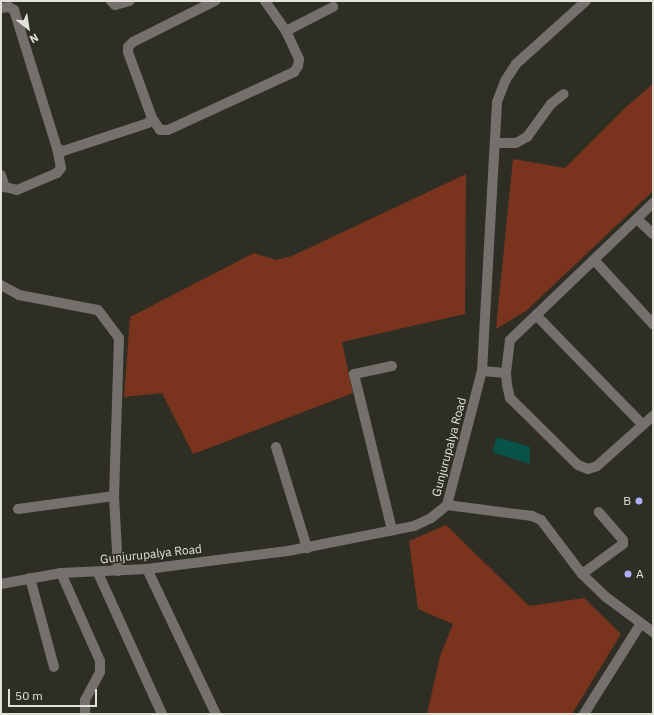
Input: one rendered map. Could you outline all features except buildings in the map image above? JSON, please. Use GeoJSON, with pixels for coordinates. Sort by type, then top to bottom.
{"type":"FeatureCollection","features":[{"type":"Feature","properties":{"kind":"street"},"geometry":{"type":"LineString","coordinates":[[111,1],[116,5],[129,1]]}},
{"type":"Feature","properties":{"kind":"street"},"geometry":{"type":"LineString","coordinates":[[215,1],[133,42],[128,47],[128,52],[152,118],[160,130],[168,130],[294,72],[298,66],[299,59],[286,31],[265,1]]}},
{"type":"Feature","properties":{"kind":"street","name":"Gunjurupalya Road"},"geometry":{"type":"LineString","coordinates":[[1,584],[61,573],[98,573],[147,569],[307,548],[414,526],[431,518],[447,505],[482,371],[497,102],[505,80],[516,64],[586,1]]}},
{"type":"Feature","properties":{"kind":"street"},"geometry":{"type":"LineString","coordinates":[[1,8],[9,7],[14,10],[57,148],[61,168],[57,173],[17,190],[4,187],[1,175]]}},
{"type":"Feature","properties":{"kind":"street"},"geometry":{"type":"LineString","coordinates":[[286,31],[333,7]]}},
{"type":"Feature","properties":{"kind":"street"},"geometry":{"type":"LineString","coordinates":[[495,143],[516,143],[527,137],[551,104],[564,94]]}},
{"type":"Feature","properties":{"kind":"street"},"geometry":{"type":"LineString","coordinates":[[57,148],[63,151],[69,150],[148,123],[152,118]]}},
{"type":"Feature","properties":{"kind":"street"},"geometry":{"type":"LineString","coordinates":[[653,203],[595,261],[510,340],[506,373],[510,398],[578,465],[588,469],[597,466],[653,416]]}},
{"type":"Feature","properties":{"kind":"street"},"geometry":{"type":"LineString","coordinates":[[637,218],[653,234]]}},
{"type":"Feature","properties":{"kind":"street"},"geometry":{"type":"LineString","coordinates":[[595,261],[653,324]]}},
{"type":"Feature","properties":{"kind":"street"},"geometry":{"type":"LineString","coordinates":[[1,285],[19,295],[98,310],[119,338],[114,496],[118,571]]}},
{"type":"Feature","properties":{"kind":"street"},"geometry":{"type":"LineString","coordinates":[[536,315],[643,425]]}},
{"type":"Feature","properties":{"kind":"street"},"geometry":{"type":"LineString","coordinates":[[392,366],[354,374],[392,530]]}},
{"type":"Feature","properties":{"kind":"street"},"geometry":{"type":"LineString","coordinates":[[482,371],[506,373]]}},
{"type":"Feature","properties":{"kind":"street"},"geometry":{"type":"LineString","coordinates":[[276,446],[307,548]]}},
{"type":"Feature","properties":{"kind":"street"},"geometry":{"type":"LineString","coordinates":[[18,509],[114,496]]}},
{"type":"Feature","properties":{"kind":"street"},"geometry":{"type":"LineString","coordinates":[[447,505],[532,516],[541,520],[582,574],[606,597],[653,632]]}},
{"type":"Feature","properties":{"kind":"street"},"geometry":{"type":"LineString","coordinates":[[582,574],[623,544],[623,540],[599,512]]}},
{"type":"Feature","properties":{"kind":"street"},"geometry":{"type":"LineString","coordinates":[[147,569],[216,714]]}},
{"type":"Feature","properties":{"kind":"street"},"geometry":{"type":"LineString","coordinates":[[61,573],[100,661],[100,672],[85,700],[85,714]]}},
{"type":"Feature","properties":{"kind":"street"},"geometry":{"type":"LineString","coordinates":[[98,573],[162,714]]}},
{"type":"Feature","properties":{"kind":"street"},"geometry":{"type":"LineString","coordinates":[[30,578],[54,668]]}},
{"type":"Feature","properties":{"kind":"street"},"geometry":{"type":"LineString","coordinates":[[584,714],[640,623]]}},
{"type":"Feature","properties":{"kind":"shaded area"},"geometry":{"type":"Polygon","coordinates":[[[653,84],[653,191],[526,311],[496,329],[513,159],[565,168],[626,107],[653,84]]]}},
{"type":"Feature","properties":{"kind":"shaded area"},"geometry":{"type":"Polygon","coordinates":[[[466,174],[465,314],[342,342],[353,393],[193,454],[162,393],[124,397],[130,317],[254,253],[276,260],[292,256],[466,174]]]}},
{"type":"Feature","properties":{"kind":"shaded area"},"geometry":{"type":"Polygon","coordinates":[[[446,525],[529,606],[584,598],[621,634],[572,714],[427,714],[440,656],[453,624],[418,609],[409,541],[446,525]]]}},
{"type":"Feature","properties":{"kind":"water"},"geometry":{"type":"Polygon","coordinates":[[[497,437],[530,447],[530,464],[492,452],[497,437]]]}},
{"type":"Feature","properties":{"kind":"place","name":"B"},"geometry":{"type":"Point","coordinates":[639,501]}},
{"type":"Feature","properties":{"kind":"place","name":"A"},"geometry":{"type":"Point","coordinates":[628,574]}}]}
